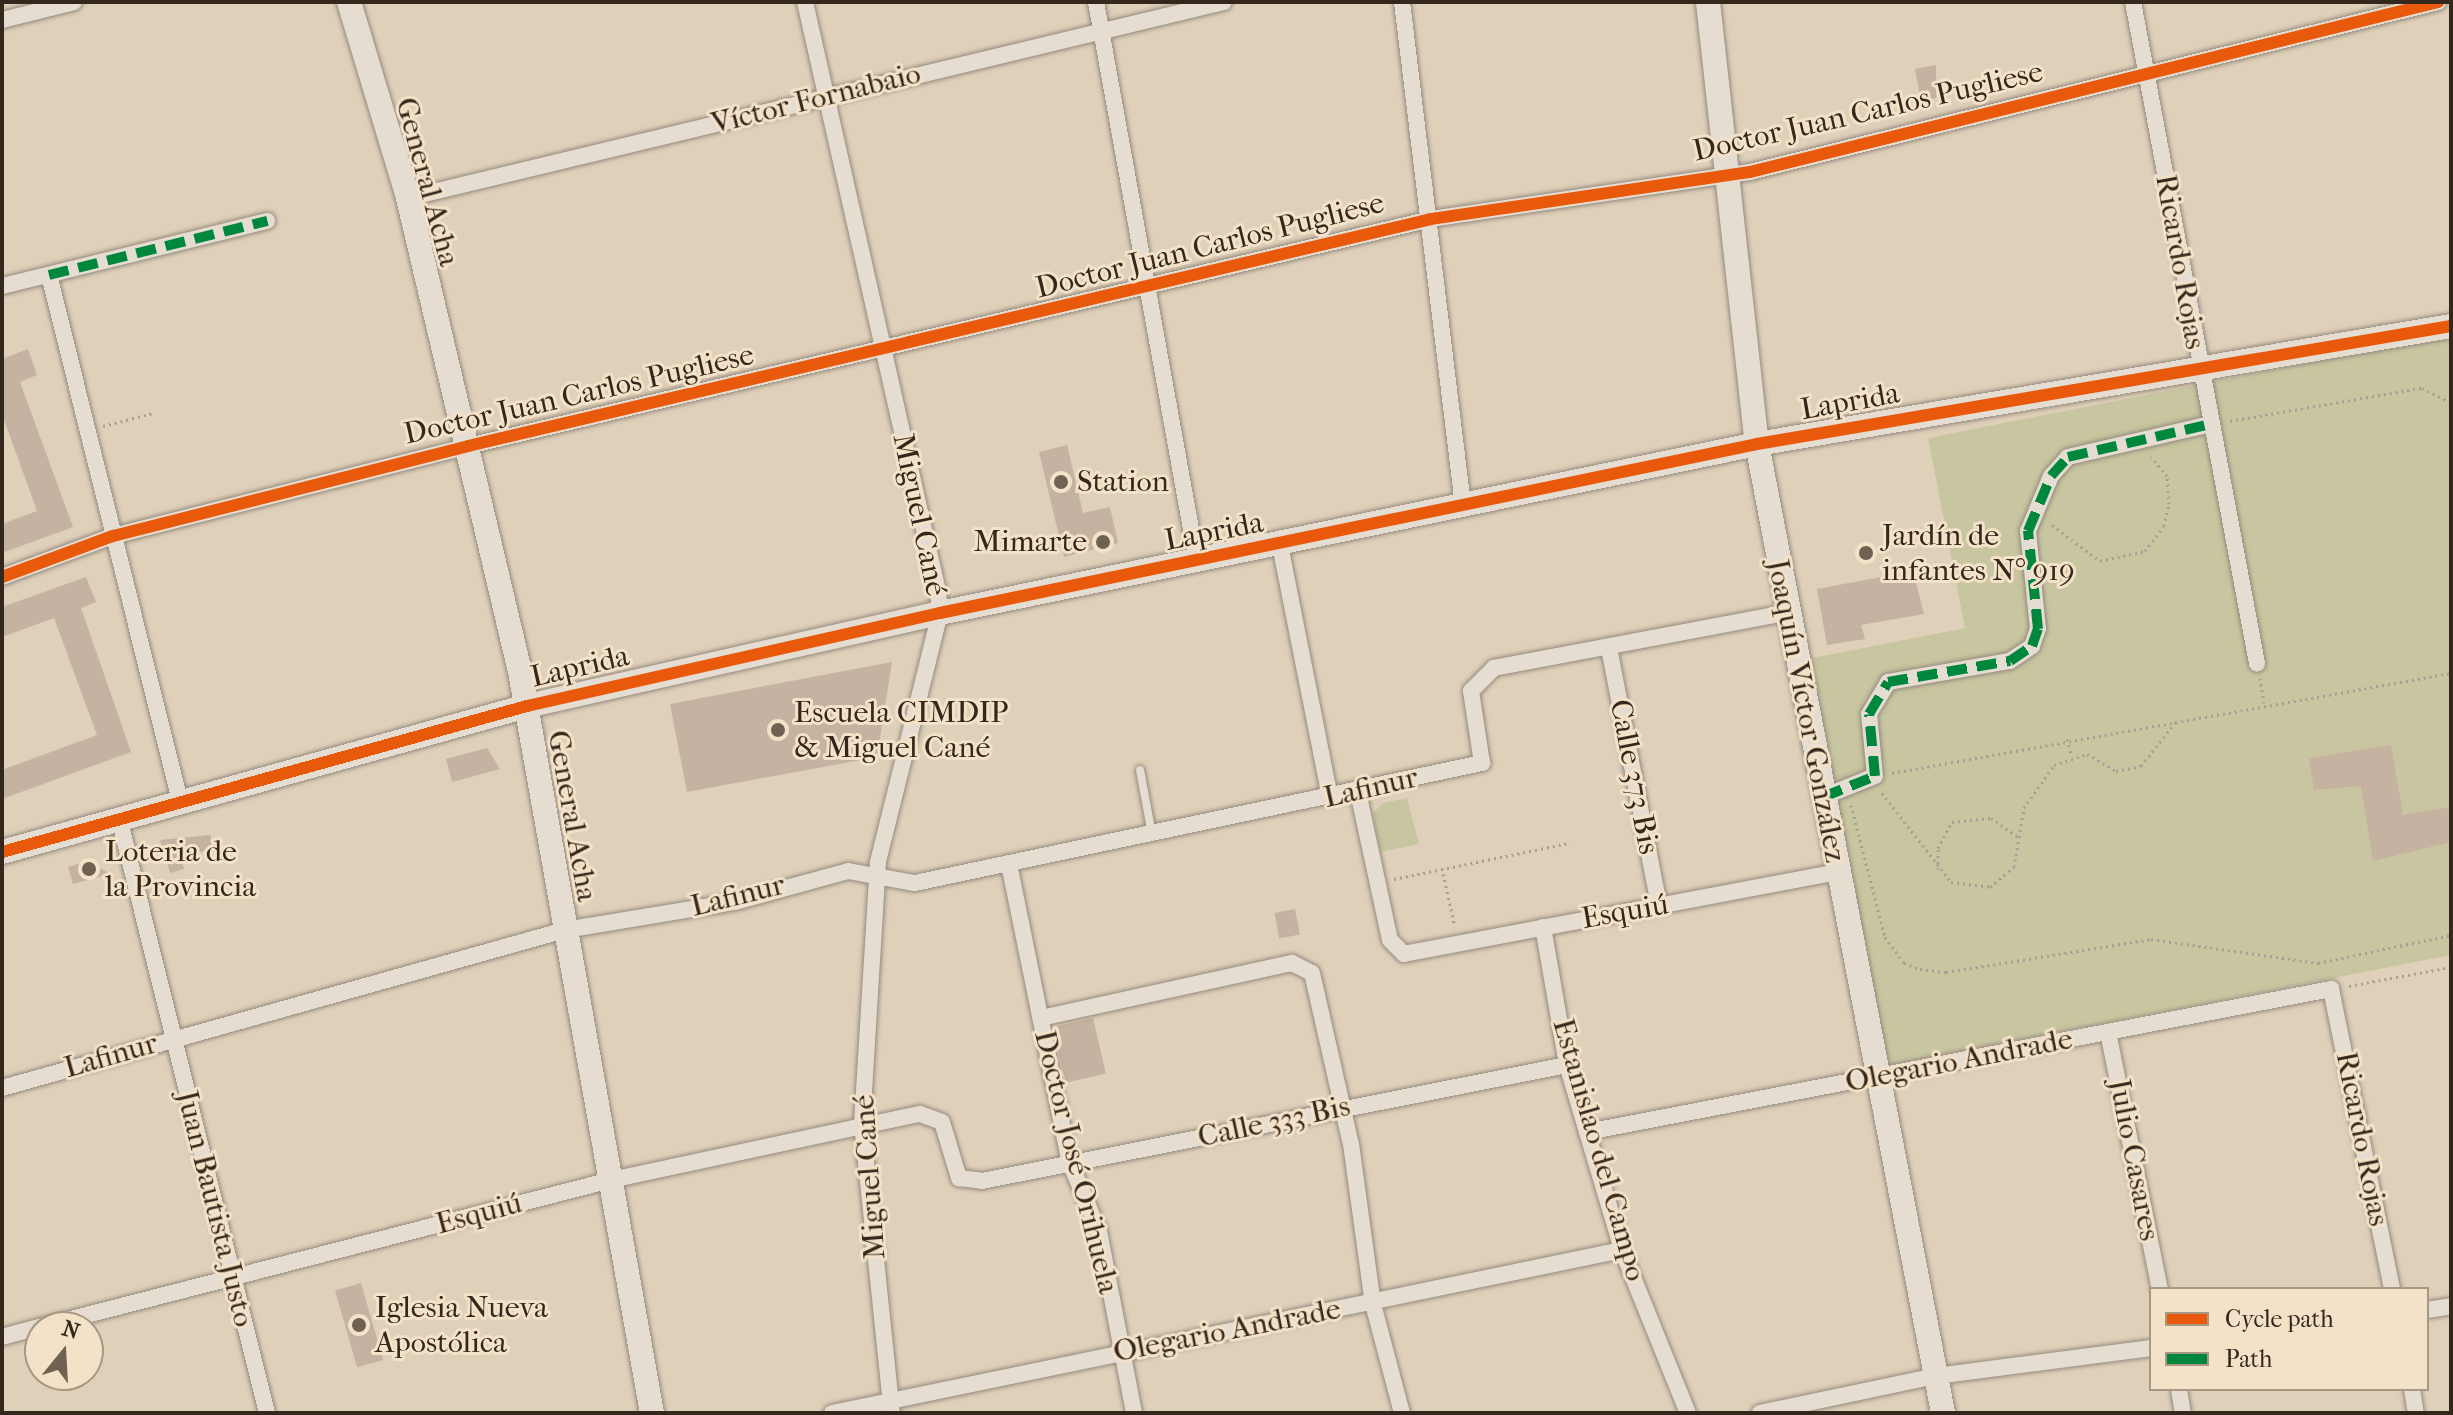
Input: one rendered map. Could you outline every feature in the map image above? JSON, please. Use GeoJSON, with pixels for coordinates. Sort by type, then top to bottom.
{"type":"FeatureCollection","features":[{"type":"Feature","properties":{"kind":"street"},"geometry":{"type":"LineString","coordinates":[[2,20],[74,2]]}},
{"type":"Feature","properties":{"kind":"street","name":"General Acha"},"geometry":{"type":"LineString","coordinates":[[349,2],[408,198],[527,706],[652,1413]]}},
{"type":"Feature","properties":{"kind":"street","name":"Miguel Cané"},"geometry":{"type":"LineString","coordinates":[[805,2],[940,613],[876,878],[862,1124],[891,1407]]}},
{"type":"Feature","properties":{"kind":"street"},"geometry":{"type":"LineString","coordinates":[[1096,2],[1197,562]]}},
{"type":"Feature","properties":{"kind":"street","name":"Víctor Fornabaio"},"geometry":{"type":"LineString","coordinates":[[408,198],[1224,2]]}},
{"type":"Feature","properties":{"kind":"street"},"geometry":{"type":"LineString","coordinates":[[1402,2],[1431,219],[1463,505]]}},
{"type":"Feature","properties":{"kind":"street","name":"Joaquín Víctor González"},"geometry":{"type":"LineString","coordinates":[[1708,2],[1757,444],[1786,613],[1880,1076],[1943,1413]]}},
{"type":"Feature","properties":{"kind":"street","name":"Ricardo Rojas"},"geometry":{"type":"LineString","coordinates":[[2133,2],[2199,368],[2257,663]]}},
{"type":"Feature","properties":{"kind":"street","name":"Doctor Juan Carlos Pugliese"},"geometry":{"type":"LineString","coordinates":[[2,577],[113,536],[468,446],[1431,219],[1726,175],[2438,2]]}},
{"type":"Feature","properties":{"kind":"street"},"geometry":{"type":"LineString","coordinates":[[2,286],[267,221]]}},
{"type":"Feature","properties":{"kind":"street"},"geometry":{"type":"LineString","coordinates":[[49,275],[180,801]]}},
{"type":"Feature","properties":{"kind":"street","name":"Laprida"},"geometry":{"type":"LineString","coordinates":[[2,852],[527,706],[940,613],[1757,444],[2451,326]]}},
{"type":"Feature","properties":{"kind":"street"},"geometry":{"type":"LineString","coordinates":[[1823,797],[1847,790],[1875,776],[1869,714],[1878,689],[2023,654],[2038,629],[2026,555],[2033,509],[2068,457],[2211,424]]}},
{"type":"Feature","properties":{"kind":"street"},"geometry":{"type":"LineString","coordinates":[[1280,545],[1330,798]]}},
{"type":"Feature","properties":{"kind":"street"},"geometry":{"type":"LineString","coordinates":[[1609,648],[1786,613]]}},
{"type":"Feature","properties":{"kind":"street","name":"Lafinur"},"geometry":{"type":"LineString","coordinates":[[2,1088],[565,930],[735,902],[816,875],[848,871],[915,883],[1483,765],[1470,702],[1479,677],[1494,668],[1609,648]]}},
{"type":"Feature","properties":{"kind":"street","name":"Calle 373 Bis"},"geometry":{"type":"LineString","coordinates":[[1609,648],[1659,906]]}},
{"type":"Feature","properties":{"kind":"street"},"geometry":{"type":"LineString","coordinates":[[1358,792],[1378,882]]}},
{"type":"Feature","properties":{"kind":"street","name":"Juan Bautista Justo"},"geometry":{"type":"LineString","coordinates":[[119,818],[267,1413]]}},
{"type":"Feature","properties":{"kind":"street","name":"Doctor José Orihuela"},"geometry":{"type":"LineString","coordinates":[[1009,864],[1070,1163],[1099,1231],[1118,1351],[1134,1413]]}},
{"type":"Feature","properties":{"kind":"street","name":"Esquiú"},"geometry":{"type":"LineString","coordinates":[[1378,882],[1390,940],[1413,954],[1837,872]]}},
{"type":"Feature","properties":{"kind":"street","name":"Estanislao del Campo"},"geometry":{"type":"LineString","coordinates":[[1543,927],[1567,1065],[1622,1250],[1688,1413]]}},
{"type":"Feature","properties":{"kind":"street"},"geometry":{"type":"LineString","coordinates":[[1041,1018],[1292,963],[1312,973],[1343,1107],[1373,1304],[1402,1413]]}},
{"type":"Feature","properties":{"kind":"street","name":"Ricardo Rojas"},"geometry":{"type":"LineString","coordinates":[[2331,989],[2392,1287]]}},
{"type":"Feature","properties":{"kind":"street","name":"Olegario Andrade"},"geometry":{"type":"LineString","coordinates":[[1587,1132],[2331,989]]}},
{"type":"Feature","properties":{"kind":"street","name":"Julio Casares"},"geometry":{"type":"LineString","coordinates":[[2108,1032],[2160,1287]]}},
{"type":"Feature","properties":{"kind":"street","name":"Calle 333 Bis"},"geometry":{"type":"LineString","coordinates":[[982,1181],[1567,1065]]}},
{"type":"Feature","properties":{"kind":"street","name":"Esquiú"},"geometry":{"type":"LineString","coordinates":[[102,1311],[611,1180],[920,1114],[942,1122],[959,1178],[982,1181]]}},
{"type":"Feature","properties":{"kind":"street","name":"Olegario Andrade"},"geometry":{"type":"LineString","coordinates":[[832,1413],[891,1407],[1118,1351],[1373,1304],[1622,1250]]}},
{"type":"Feature","properties":{"kind":"street"},"geometry":{"type":"LineString","coordinates":[[2429,1310],[2451,1306]]}},
{"type":"Feature","properties":{"kind":"street","name":"Esquiú"},"geometry":{"type":"LineString","coordinates":[[2,1337],[24,1331]]}},
{"type":"Feature","properties":{"kind":"street"},"geometry":{"type":"LineString","coordinates":[[1760,1413],[1936,1376],[2149,1348]]}},
{"type":"Feature","properties":{"kind":"street"},"geometry":{"type":"LineString","coordinates":[[2179,1391],[2183,1413]]}},
{"type":"Feature","properties":{"kind":"street"},"geometry":{"type":"LineString","coordinates":[[2412,1391],[2416,1413]]}},
{"type":"Feature","properties":{"kind":"lane"},"geometry":{"type":"LineString","coordinates":[[1140,770],[1152,835]]}},
{"type":"Feature","properties":{"kind":"path"},"geometry":{"type":"LineString","coordinates":[[2211,424],[2422,388],[2451,403]]}},
{"type":"Feature","properties":{"kind":"path"},"geometry":{"type":"LineString","coordinates":[[86,431],[153,413]]}},
{"type":"Feature","properties":{"kind":"path"},"geometry":{"type":"LineString","coordinates":[[2050,519],[2066,542],[2100,561],[2130,559],[2156,540],[2169,504],[2167,476],[2128,441]]}},
{"type":"Feature","properties":{"kind":"path"},"geometry":{"type":"LineString","coordinates":[[2257,663],[2264,703]]}},
{"type":"Feature","properties":{"kind":"path"},"geometry":{"type":"LineString","coordinates":[[2071,754],[2034,788],[2014,867],[1990,887],[1951,882],[1938,869],[1875,776],[2264,703],[2451,673]]}},
{"type":"Feature","properties":{"kind":"path"},"geometry":{"type":"LineString","coordinates":[[2071,754],[2131,770],[2148,762],[2178,719]]}},
{"type":"Feature","properties":{"kind":"path"},"geometry":{"type":"LineString","coordinates":[[2067,739],[2071,754]]}},
{"type":"Feature","properties":{"kind":"path"},"geometry":{"type":"LineString","coordinates":[[1847,790],[1885,937],[1904,963],[1920,969],[1946,972],[2151,939],[2318,963],[2451,935]]}},
{"type":"Feature","properties":{"kind":"path"},"geometry":{"type":"LineString","coordinates":[[1938,869],[1943,834],[1964,817],[1991,818],[2019,838]]}},
{"type":"Feature","properties":{"kind":"path"},"geometry":{"type":"LineString","coordinates":[[1378,882],[1570,843]]}},
{"type":"Feature","properties":{"kind":"path"},"geometry":{"type":"LineString","coordinates":[[1442,868],[1458,944]]}},
{"type":"Feature","properties":{"kind":"path"},"geometry":{"type":"LineString","coordinates":[[2331,989],[2451,967]]}},
{"type":"Feature","properties":{"kind":"shaded area"},"geometry":{"type":"Polygon","coordinates":[[[2451,335],[2451,955],[1884,1066],[1803,660],[1965,628],[1928,438],[2451,335]]]}},
{"type":"Feature","properties":{"kind":"shaded area"},"geometry":{"type":"Polygon","coordinates":[[[1407,798],[1419,844],[1381,852],[1373,813],[1383,803],[1407,798]]]}},
{"type":"Feature","properties":{"kind":"building"},"geometry":{"type":"Polygon","coordinates":[[[1936,65],[1936,98],[1921,101],[1915,69],[1936,65]]]}},
{"type":"Feature","properties":{"kind":"building"},"geometry":{"type":"Polygon","coordinates":[[[28,349],[37,375],[20,382],[73,527],[2,553],[2,524],[37,511],[2,414],[2,359],[28,349]]]}},
{"type":"Feature","properties":{"kind":"building","name":"Station"},"geometry":{"type":"Polygon","coordinates":[[[1067,445],[1083,513],[1110,507],[1118,543],[1064,557],[1039,452],[1067,445]]]}},
{"type":"Feature","properties":{"kind":"building","name":"Jardín de infantes N° 919"},"geometry":{"type":"Polygon","coordinates":[[[1913,571],[1924,614],[1861,625],[1865,639],[1827,645],[1817,589],[1913,571]]]}},
{"type":"Feature","properties":{"kind":"building"},"geometry":{"type":"Polygon","coordinates":[[[86,577],[96,602],[81,608],[131,752],[2,799],[2,770],[97,735],[54,618],[2,637],[2,607],[86,577]]]}},
{"type":"Feature","properties":{"kind":"building","name":"Escuela CIMDIP & Miguel Cané"},"geometry":{"type":"Polygon","coordinates":[[[892,662],[877,757],[687,792],[670,704],[892,662]]]}},
{"type":"Feature","properties":{"kind":"building"},"geometry":{"type":"Polygon","coordinates":[[[2391,745],[2403,815],[2451,807],[2451,842],[2373,861],[2361,786],[2314,790],[2309,758],[2391,745]]]}},
{"type":"Feature","properties":{"kind":"building"},"geometry":{"type":"Polygon","coordinates":[[[487,748],[500,769],[452,782],[446,759],[487,748]]]}},
{"type":"Feature","properties":{"kind":"building"},"geometry":{"type":"Polygon","coordinates":[[[210,835],[214,848],[181,858],[184,869],[170,873],[160,840],[210,835]]]}},
{"type":"Feature","properties":{"kind":"building"},"geometry":{"type":"Polygon","coordinates":[[[88,861],[110,874],[73,884],[68,867],[88,861]]]}},
{"type":"Feature","properties":{"kind":"building"},"geometry":{"type":"Polygon","coordinates":[[[1295,909],[1300,935],[1279,939],[1274,913],[1295,909]]]}},
{"type":"Feature","properties":{"kind":"building"},"geometry":{"type":"Polygon","coordinates":[[[1093,1018],[1106,1074],[1066,1083],[1053,1027],[1093,1018]]]}},
{"type":"Feature","properties":{"kind":"building","name":"Iglesia Nueva Apostólica"},"geometry":{"type":"Polygon","coordinates":[[[361,1283],[383,1360],[357,1367],[335,1290],[361,1283]]]}},
{"type":"Feature","properties":{"kind":"marked path"},"geometry":{"type":"LineString","coordinates":[[49,275],[267,221]]}},
{"type":"Feature","properties":{"kind":"marked path"},"geometry":{"type":"LineString","coordinates":[[1823,797],[1875,776],[1869,714],[1888,682],[2010,661],[2032,646],[2038,629],[2028,531],[2051,476],[2068,457],[2211,424]]}},
{"type":"Feature","properties":{"kind":"cycle path"},"geometry":{"type":"LineString","coordinates":[[2,577],[113,536],[468,446],[1431,219],[1750,172],[2438,2]]}},
{"type":"Feature","properties":{"kind":"cycle path"},"geometry":{"type":"LineString","coordinates":[[2,852],[527,706],[940,613],[1757,444],[2451,326]]}},
{"type":"Feature","properties":{"kind":"place","name":"Station"},"geometry":{"type":"Point","coordinates":[1061,482]}},
{"type":"Feature","properties":{"kind":"place","name":"Mimarte"},"geometry":{"type":"Point","coordinates":[1103,542]}},
{"type":"Feature","properties":{"kind":"place","name":"Jardín de infantes N° 919"},"geometry":{"type":"Point","coordinates":[1866,553]}},
{"type":"Feature","properties":{"kind":"place","name":"Escuela CIMDIP & Miguel Cané"},"geometry":{"type":"Point","coordinates":[778,730]}},
{"type":"Feature","properties":{"kind":"place","name":"Loteria de la Provincia"},"geometry":{"type":"Point","coordinates":[89,869]}},
{"type":"Feature","properties":{"kind":"place","name":"Iglesia Nueva Apostólica"},"geometry":{"type":"Point","coordinates":[359,1325]}}]}
